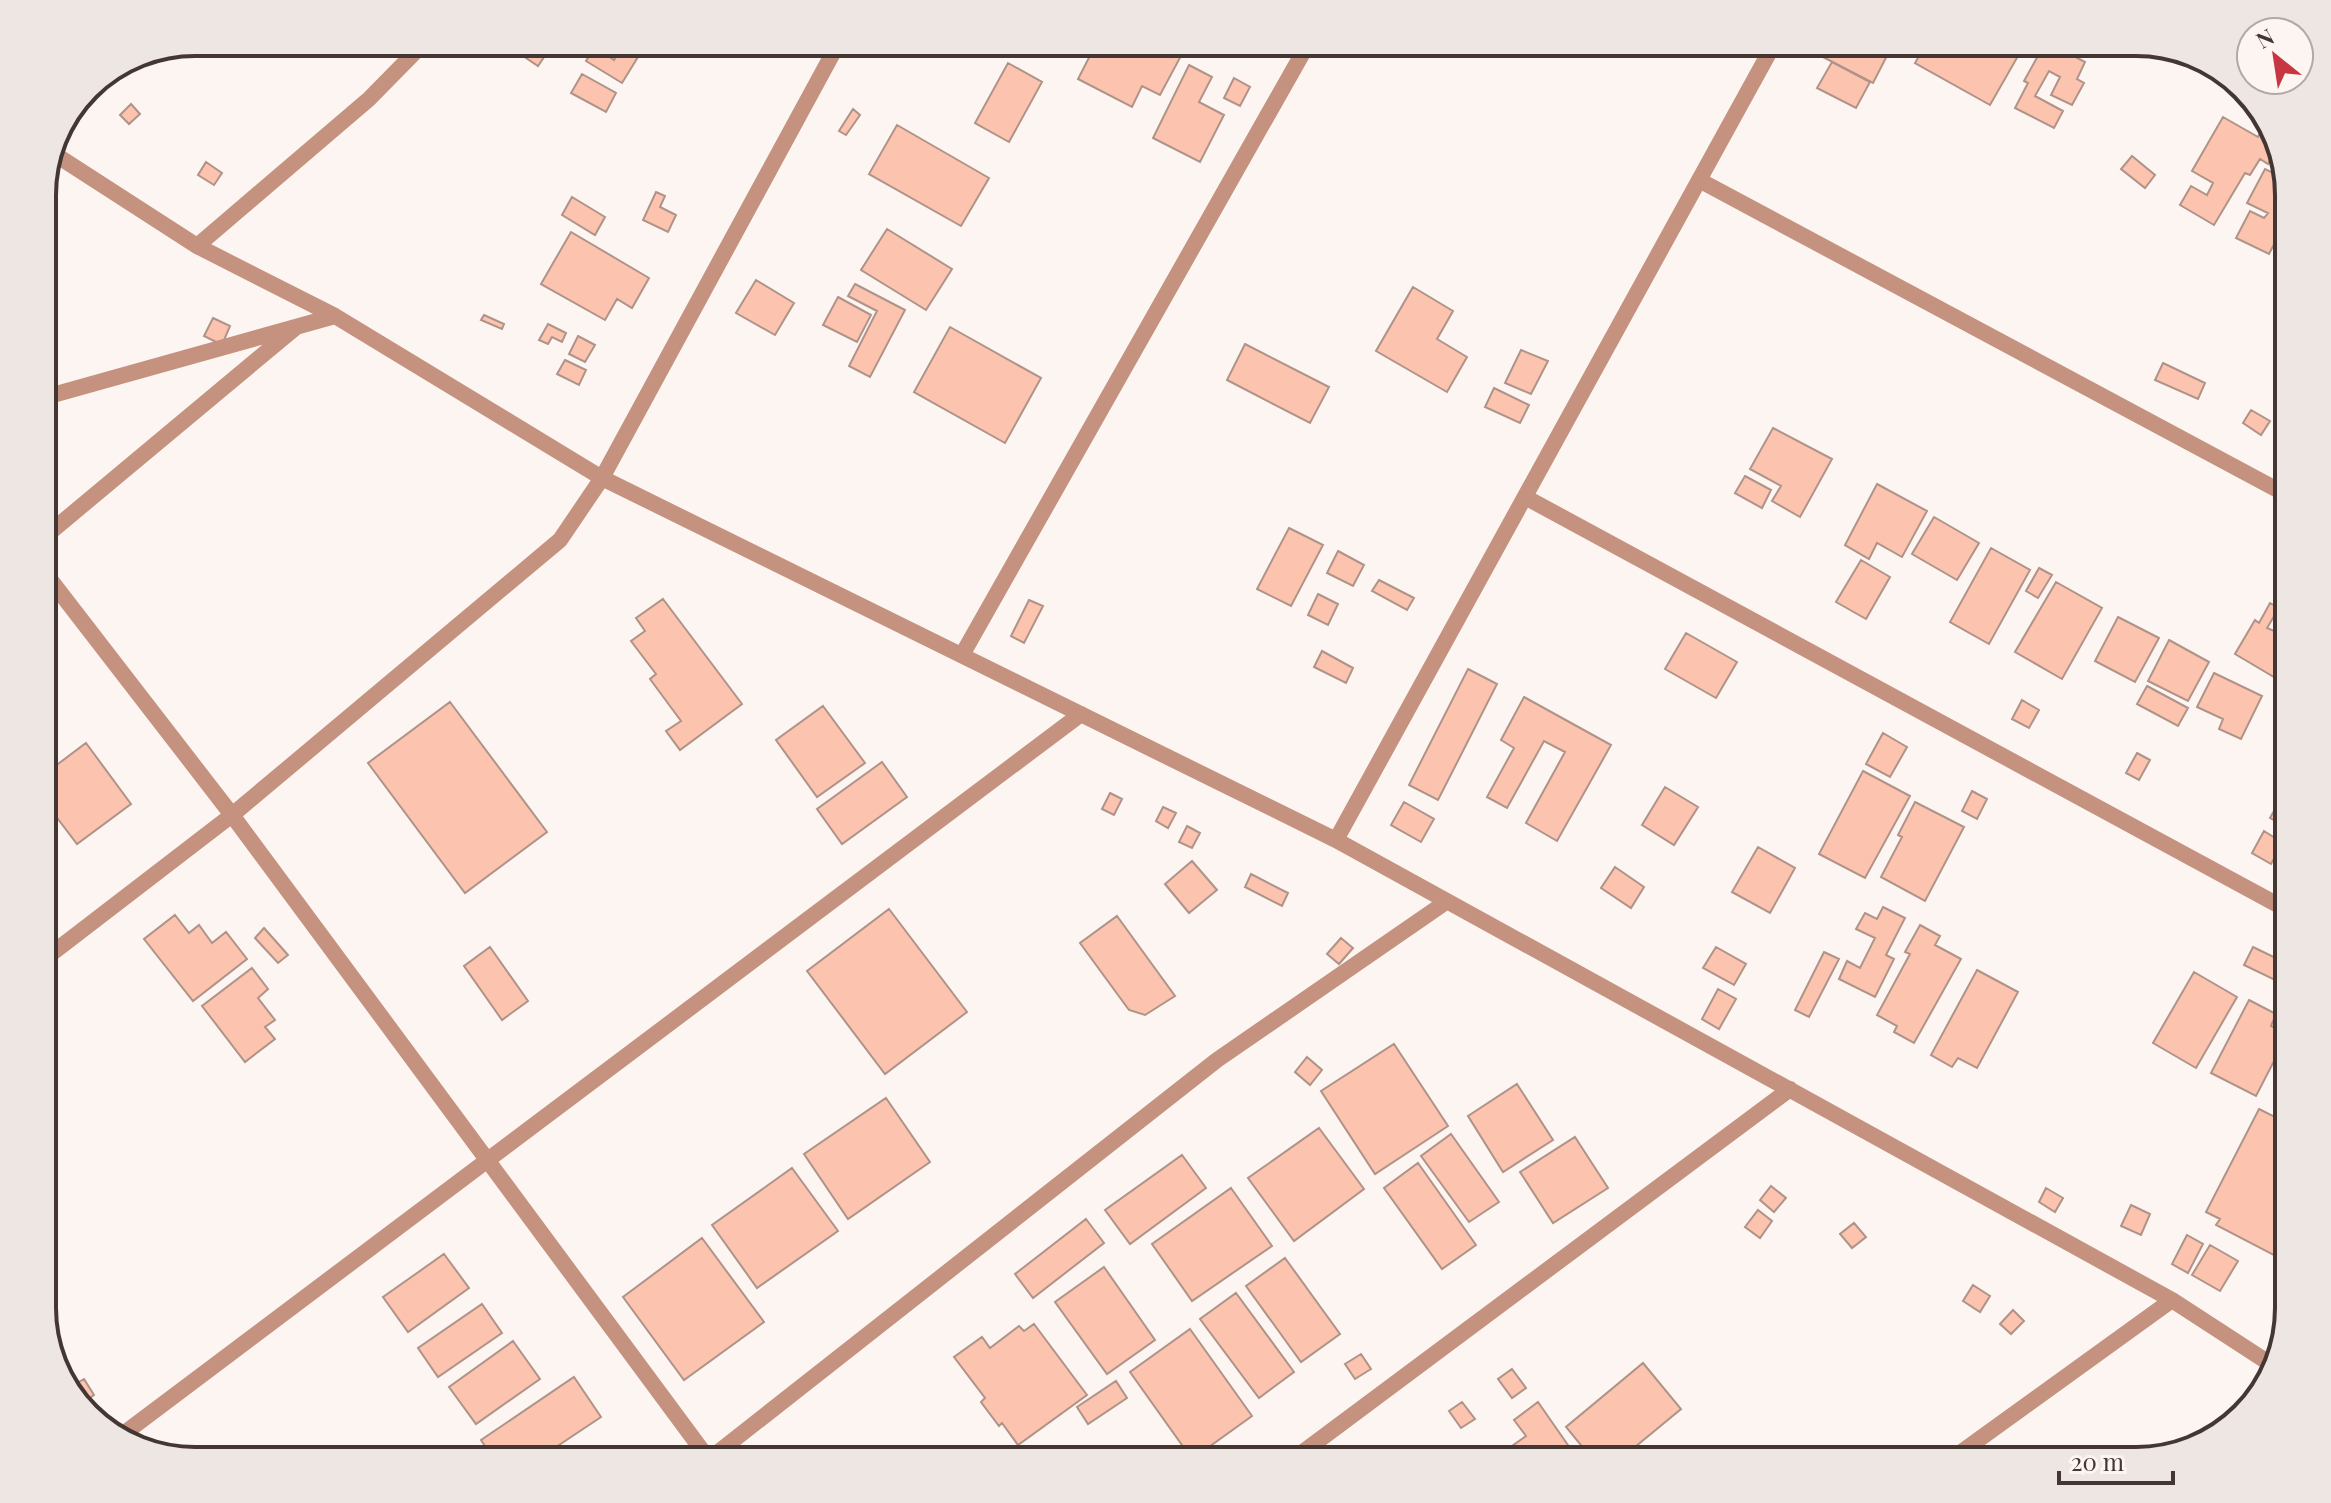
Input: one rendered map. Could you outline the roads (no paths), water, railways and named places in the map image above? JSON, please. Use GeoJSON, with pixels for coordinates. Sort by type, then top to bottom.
{"type":"FeatureCollection","features":[{"type":"Feature","properties":{"kind":"street"},"geometry":{"type":"LineString","coordinates":[[197,246],[369,99],[411,56]]}},
{"type":"Feature","properties":{"kind":"street"},"geometry":{"type":"LineString","coordinates":[[56,950],[232,815],[560,540],[602,478],[831,56]]}},
{"type":"Feature","properties":{"kind":"street"},"geometry":{"type":"LineString","coordinates":[[962,655],[1301,56]]}},
{"type":"Feature","properties":{"kind":"street"},"geometry":{"type":"LineString","coordinates":[[1336,840],[1767,56]]}},
{"type":"Feature","properties":{"kind":"street"},"geometry":{"type":"LineString","coordinates":[[61,158],[197,246],[335,316],[602,478],[1336,840],[2172,1300],[2264,1360]]}},
{"type":"Feature","properties":{"kind":"street"},"geometry":{"type":"LineString","coordinates":[[1699,180],[2275,489]]}},
{"type":"Feature","properties":{"kind":"street"},"geometry":{"type":"LineString","coordinates":[[56,394],[335,316]]}},
{"type":"Feature","properties":{"kind":"street"},"geometry":{"type":"LineString","coordinates":[[56,527],[295,328]]}},
{"type":"Feature","properties":{"kind":"street"},"geometry":{"type":"LineString","coordinates":[[1525,497],[2275,903]]}},
{"type":"Feature","properties":{"kind":"street"},"geometry":{"type":"LineString","coordinates":[[56,587],[232,815],[698,1447]]}},
{"type":"Feature","properties":{"kind":"street"},"geometry":{"type":"LineString","coordinates":[[129,1430],[1081,714]]}},
{"type":"Feature","properties":{"kind":"street"},"geometry":{"type":"LineString","coordinates":[[725,1447],[1217,1060],[1446,902]]}},
{"type":"Feature","properties":{"kind":"street"},"geometry":{"type":"LineString","coordinates":[[1310,1447],[1790,1089]]}},
{"type":"Feature","properties":{"kind":"street"},"geometry":{"type":"LineString","coordinates":[[1968,1447],[2172,1300]]}}]}
